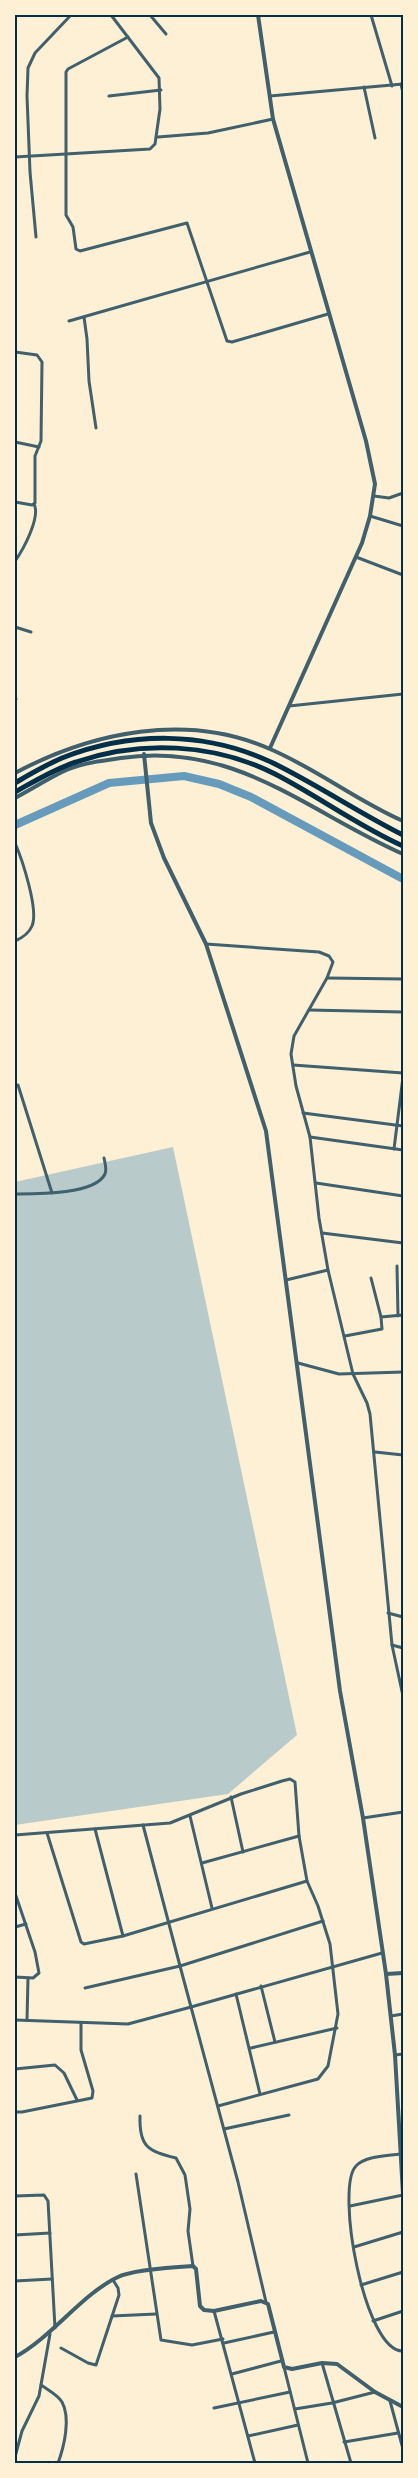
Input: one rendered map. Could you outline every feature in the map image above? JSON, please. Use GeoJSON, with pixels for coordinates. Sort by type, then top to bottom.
{"type":"FeatureCollection","features":[{"type":"Feature","properties":{"kind":"highway"},"geometry":{"type":"LineString","coordinates":[[15,783],[61,759],[118,742],[160,738],[200,741],[226,746],[272,763],[403,835]]}},
{"type":"Feature","properties":{"kind":"highway"},"geometry":{"type":"LineString","coordinates":[[15,792],[60,768],[98,756],[148,747],[191,749],[216,753],[258,765],[403,846]]}},
{"type":"Feature","properties":{"kind":"street"},"geometry":{"type":"LineString","coordinates":[[36,237],[27,96],[30,60],[71,15]]}},
{"type":"Feature","properties":{"kind":"street"},"geometry":{"type":"LineString","coordinates":[[15,157],[38,154],[66,155],[150,149],[155,144],[158,137],[161,90],[156,73],[110,15]]}},
{"type":"Feature","properties":{"kind":"street"},"geometry":{"type":"LineString","coordinates":[[150,15],[166,34]]}},
{"type":"Feature","properties":{"kind":"street"},"geometry":{"type":"LineString","coordinates":[[258,15],[273,120],[366,441],[375,484],[370,516],[356,557],[270,748]]}},
{"type":"Feature","properties":{"kind":"street"},"geometry":{"type":"LineString","coordinates":[[371,15],[392,86]]}},
{"type":"Feature","properties":{"kind":"street"},"geometry":{"type":"LineString","coordinates":[[128,37],[66,70],[66,215],[73,227],[77,250],[187,224],[225,337],[229,342],[328,314]]}},
{"type":"Feature","properties":{"kind":"street"},"geometry":{"type":"LineString","coordinates":[[270,96],[402,84],[403,93]]}},
{"type":"Feature","properties":{"kind":"street"},"geometry":{"type":"LineString","coordinates":[[364,87],[375,138]]}},
{"type":"Feature","properties":{"kind":"street"},"geometry":{"type":"LineString","coordinates":[[109,96],[161,90]]}},
{"type":"Feature","properties":{"kind":"street"},"geometry":{"type":"LineString","coordinates":[[158,137],[208,133],[273,120]]}},
{"type":"Feature","properties":{"kind":"street"},"geometry":{"type":"LineString","coordinates":[[70,321],[310,252]]}},
{"type":"Feature","properties":{"kind":"street"},"geometry":{"type":"LineString","coordinates":[[84,317],[89,381],[96,428]]}},
{"type":"Feature","properties":{"kind":"street"},"geometry":{"type":"LineString","coordinates":[[15,352],[37,355],[42,362],[41,441],[35,456],[34,504],[36,512],[28,537],[15,561]]}},
{"type":"Feature","properties":{"kind":"street"},"geometry":{"type":"LineString","coordinates":[[15,442],[39,447]]}},
{"type":"Feature","properties":{"kind":"street"},"geometry":{"type":"LineString","coordinates":[[374,496],[389,498],[403,493]]}},
{"type":"Feature","properties":{"kind":"street"},"geometry":{"type":"LineString","coordinates":[[15,502],[34,504]]}},
{"type":"Feature","properties":{"kind":"street"},"geometry":{"type":"LineString","coordinates":[[370,516],[403,526]]}},
{"type":"Feature","properties":{"kind":"street"},"geometry":{"type":"LineString","coordinates":[[356,557],[403,575]]}},
{"type":"Feature","properties":{"kind":"street"},"geometry":{"type":"LineString","coordinates":[[15,626],[31,632]]}},
{"type":"Feature","properties":{"kind":"street"},"geometry":{"type":"LineString","coordinates":[[289,706],[403,694]]}},
{"type":"Feature","properties":{"kind":"street"},"geometry":{"type":"LineString","coordinates":[[15,773],[65,749],[146,730],[206,732],[233,736],[270,748],[403,822]]}},
{"type":"Feature","properties":{"kind":"street"},"geometry":{"type":"LineString","coordinates":[[144,754],[151,823],[164,858],[206,944],[266,1131],[340,1691],[363,1818],[386,1974],[395,2055],[403,2194],[350,2206]]}},
{"type":"Feature","properties":{"kind":"street"},"geometry":{"type":"LineString","coordinates":[[15,798],[71,768],[144,754],[189,756],[241,770],[285,792],[370,840],[403,854]]}},
{"type":"Feature","properties":{"kind":"street"},"geometry":{"type":"LineString","coordinates":[[15,941],[28,932],[34,919],[33,906],[16,844]]}},
{"type":"Feature","properties":{"kind":"street"},"geometry":{"type":"LineString","coordinates":[[206,944],[325,954],[333,962],[327,978],[294,1036],[291,1054],[310,1137],[328,1270],[353,1374],[367,1402],[375,1452],[388,1613],[392,1645],[403,1696]]}},
{"type":"Feature","properties":{"kind":"street"},"geometry":{"type":"LineString","coordinates":[[327,978],[403,979]]}},
{"type":"Feature","properties":{"kind":"street"},"geometry":{"type":"LineString","coordinates":[[309,1010],[403,1012]]}},
{"type":"Feature","properties":{"kind":"street"},"geometry":{"type":"LineString","coordinates":[[293,1065],[403,1073]]}},
{"type":"Feature","properties":{"kind":"street"},"geometry":{"type":"LineString","coordinates":[[394,1149],[403,1077]]}},
{"type":"Feature","properties":{"kind":"street"},"geometry":{"type":"LineString","coordinates":[[18,1085],[52,1193]]}},
{"type":"Feature","properties":{"kind":"street"},"geometry":{"type":"LineString","coordinates":[[304,1114],[403,1126]]}},
{"type":"Feature","properties":{"kind":"street"},"geometry":{"type":"LineString","coordinates":[[310,1137],[403,1150]]}},
{"type":"Feature","properties":{"kind":"street"},"geometry":{"type":"LineString","coordinates":[[15,1194],[70,1192],[98,1180],[105,1171],[104,1158]]}},
{"type":"Feature","properties":{"kind":"street"},"geometry":{"type":"LineString","coordinates":[[316,1183],[403,1196]]}},
{"type":"Feature","properties":{"kind":"street"},"geometry":{"type":"LineString","coordinates":[[322,1232],[403,1243]]}},
{"type":"Feature","properties":{"kind":"street"},"geometry":{"type":"LineString","coordinates":[[397,1266],[398,1316]]}},
{"type":"Feature","properties":{"kind":"street"},"geometry":{"type":"LineString","coordinates":[[286,1280],[328,1270]]}},
{"type":"Feature","properties":{"kind":"street"},"geometry":{"type":"LineString","coordinates":[[344,1336],[382,1329],[382,1317],[372,1278]]}},
{"type":"Feature","properties":{"kind":"street"},"geometry":{"type":"LineString","coordinates":[[382,1317],[403,1315]]}},
{"type":"Feature","properties":{"kind":"street"},"geometry":{"type":"LineString","coordinates":[[298,1363],[328,1373],[403,1372]]}},
{"type":"Feature","properties":{"kind":"street"},"geometry":{"type":"LineString","coordinates":[[375,1452],[403,1456]]}},
{"type":"Feature","properties":{"kind":"street"},"geometry":{"type":"LineString","coordinates":[[388,1613],[403,1616]]}},
{"type":"Feature","properties":{"kind":"street"},"geometry":{"type":"LineString","coordinates":[[392,1645],[403,1648]]}},
{"type":"Feature","properties":{"kind":"street"},"geometry":{"type":"LineString","coordinates":[[15,1835],[170,1823],[231,1797],[282,1781],[293,1781],[296,1784],[299,1836],[307,1881],[323,1921],[333,1965],[338,2014],[337,2028],[328,2066],[321,2077],[218,2106]]}},
{"type":"Feature","properties":{"kind":"street"},"geometry":{"type":"LineString","coordinates":[[231,1797],[243,1852]]}},
{"type":"Feature","properties":{"kind":"street"},"geometry":{"type":"LineString","coordinates":[[363,1818],[403,1812]]}},
{"type":"Feature","properties":{"kind":"street"},"geometry":{"type":"LineString","coordinates":[[190,1816],[212,1908]]}},
{"type":"Feature","properties":{"kind":"street"},"geometry":{"type":"LineString","coordinates":[[143,1825],[224,2128],[266,2302],[270,2306],[274,2332],[295,2409],[307,2463]]}},
{"type":"Feature","properties":{"kind":"street"},"geometry":{"type":"LineString","coordinates":[[95,1829],[123,1936]]}},
{"type":"Feature","properties":{"kind":"street"},"geometry":{"type":"LineString","coordinates":[[47,1833],[81,1942],[86,1945],[123,1936],[307,1881]]}},
{"type":"Feature","properties":{"kind":"street"},"geometry":{"type":"LineString","coordinates":[[202,1863],[299,1836]]}},
{"type":"Feature","properties":{"kind":"street"},"geometry":{"type":"LineString","coordinates":[[15,1893],[26,1924],[39,1973],[36,1977],[15,1977]]}},
{"type":"Feature","properties":{"kind":"street"},"geometry":{"type":"LineString","coordinates":[[85,1988],[180,1966],[323,1921]]}},
{"type":"Feature","properties":{"kind":"street"},"geometry":{"type":"LineString","coordinates":[[15,1927],[26,1924]]}},
{"type":"Feature","properties":{"kind":"street"},"geometry":{"type":"LineString","coordinates":[[15,2020],[135,2023],[382,1952]]}},
{"type":"Feature","properties":{"kind":"street"},"geometry":{"type":"LineString","coordinates":[[386,1974],[403,1972]]}},
{"type":"Feature","properties":{"kind":"street"},"geometry":{"type":"LineString","coordinates":[[27,2020],[28,1978]]}},
{"type":"Feature","properties":{"kind":"street"},"geometry":{"type":"LineString","coordinates":[[261,1986],[276,2042]]}},
{"type":"Feature","properties":{"kind":"street"},"geometry":{"type":"LineString","coordinates":[[236,1994],[251,2048],[260,2094]]}},
{"type":"Feature","properties":{"kind":"street"},"geometry":{"type":"LineString","coordinates":[[391,2016],[403,2014]]}},
{"type":"Feature","properties":{"kind":"street"},"geometry":{"type":"LineString","coordinates":[[15,2112],[77,2100],[88,2100],[93,2094],[81,2050],[81,2023]]}},
{"type":"Feature","properties":{"kind":"street"},"geometry":{"type":"LineString","coordinates":[[251,2048],[337,2028]]}},
{"type":"Feature","properties":{"kind":"street"},"geometry":{"type":"LineString","coordinates":[[395,2055],[403,2054]]}},
{"type":"Feature","properties":{"kind":"street"},"geometry":{"type":"LineString","coordinates":[[15,2069],[55,2065],[64,2073],[77,2100]]}},
{"type":"Feature","properties":{"kind":"street"},"geometry":{"type":"LineString","coordinates":[[224,2128],[289,2115]]}},
{"type":"Feature","properties":{"kind":"street"},"geometry":{"type":"LineString","coordinates":[[140,2116],[140,2131],[144,2144],[156,2153],[176,2158],[182,2165],[191,2214],[188,2231],[193,2266],[196,2269],[200,2306],[204,2310],[214,2310],[266,2302]]}},
{"type":"Feature","properties":{"kind":"street"},"geometry":{"type":"LineString","coordinates":[[400,2154],[367,2160],[356,2165],[350,2176],[350,2206],[354,2247],[361,2285],[372,2321],[394,2349],[403,2351]]}},
{"type":"Feature","properties":{"kind":"street"},"geometry":{"type":"LineString","coordinates":[[136,2174],[152,2270],[156,2314],[160,2337],[163,2342],[192,2345],[274,2332]]}},
{"type":"Feature","properties":{"kind":"street"},"geometry":{"type":"LineString","coordinates":[[15,2196],[41,2195],[48,2198],[55,2329]]}},
{"type":"Feature","properties":{"kind":"street"},"geometry":{"type":"LineString","coordinates":[[354,2247],[403,2232]]}},
{"type":"Feature","properties":{"kind":"street"},"geometry":{"type":"LineString","coordinates":[[15,2235],[50,2233]]}},
{"type":"Feature","properties":{"kind":"street"},"geometry":{"type":"LineString","coordinates":[[15,2357],[50,2334],[113,2280],[125,2274],[193,2266]]}},
{"type":"Feature","properties":{"kind":"street"},"geometry":{"type":"LineString","coordinates":[[361,2285],[403,2272]]}},
{"type":"Feature","properties":{"kind":"street"},"geometry":{"type":"LineString","coordinates":[[15,2281],[52,2279]]}},
{"type":"Feature","properties":{"kind":"street"},"geometry":{"type":"LineString","coordinates":[[61,2348],[88,2364],[96,2364],[119,2292],[113,2280]]}},
{"type":"Feature","properties":{"kind":"street"},"geometry":{"type":"LineString","coordinates":[[214,2310],[255,2463]]}},
{"type":"Feature","properties":{"kind":"street"},"geometry":{"type":"LineString","coordinates":[[372,2321],[403,2311]]}},
{"type":"Feature","properties":{"kind":"street"},"geometry":{"type":"LineString","coordinates":[[112,2316],[156,2314]]}},
{"type":"Feature","properties":{"kind":"street"},"geometry":{"type":"LineString","coordinates":[[15,2456],[22,2431],[39,2396],[50,2334]]}},
{"type":"Feature","properties":{"kind":"street"},"geometry":{"type":"LineString","coordinates":[[232,2374],[281,2361]]}},
{"type":"Feature","properties":{"kind":"street"},"geometry":{"type":"LineString","coordinates":[[284,2367],[292,2369],[322,2363],[337,2364],[375,2392],[403,2407]]}},
{"type":"Feature","properties":{"kind":"street"},"geometry":{"type":"LineString","coordinates":[[322,2363],[332,2403],[351,2463]]}},
{"type":"Feature","properties":{"kind":"street"},"geometry":{"type":"LineString","coordinates":[[41,2384],[60,2400],[64,2408],[66,2436],[58,2463]]}},
{"type":"Feature","properties":{"kind":"street"},"geometry":{"type":"LineString","coordinates":[[214,2408],[290,2392]]}},
{"type":"Feature","properties":{"kind":"street"},"geometry":{"type":"LineString","coordinates":[[295,2409],[332,2403],[375,2392]]}},
{"type":"Feature","properties":{"kind":"street"},"geometry":{"type":"LineString","coordinates":[[390,2401],[403,2449]]}},
{"type":"Feature","properties":{"kind":"street"},"geometry":{"type":"LineString","coordinates":[[248,2436],[298,2425]]}},
{"type":"Feature","properties":{"kind":"street"},"geometry":{"type":"LineString","coordinates":[[344,2442],[398,2433]]}},
{"type":"Feature","properties":{"kind":"shaded area"},"geometry":{"type":"Polygon","coordinates":[[[173,1147],[297,1735],[228,1794],[15,1825],[15,1182],[173,1147]]]}},
{"type":"Feature","properties":{"kind":"waterway"},"geometry":{"type":"LineString","coordinates":[[15,825],[109,783],[184,776],[219,784],[251,797],[403,879]]}}]}
